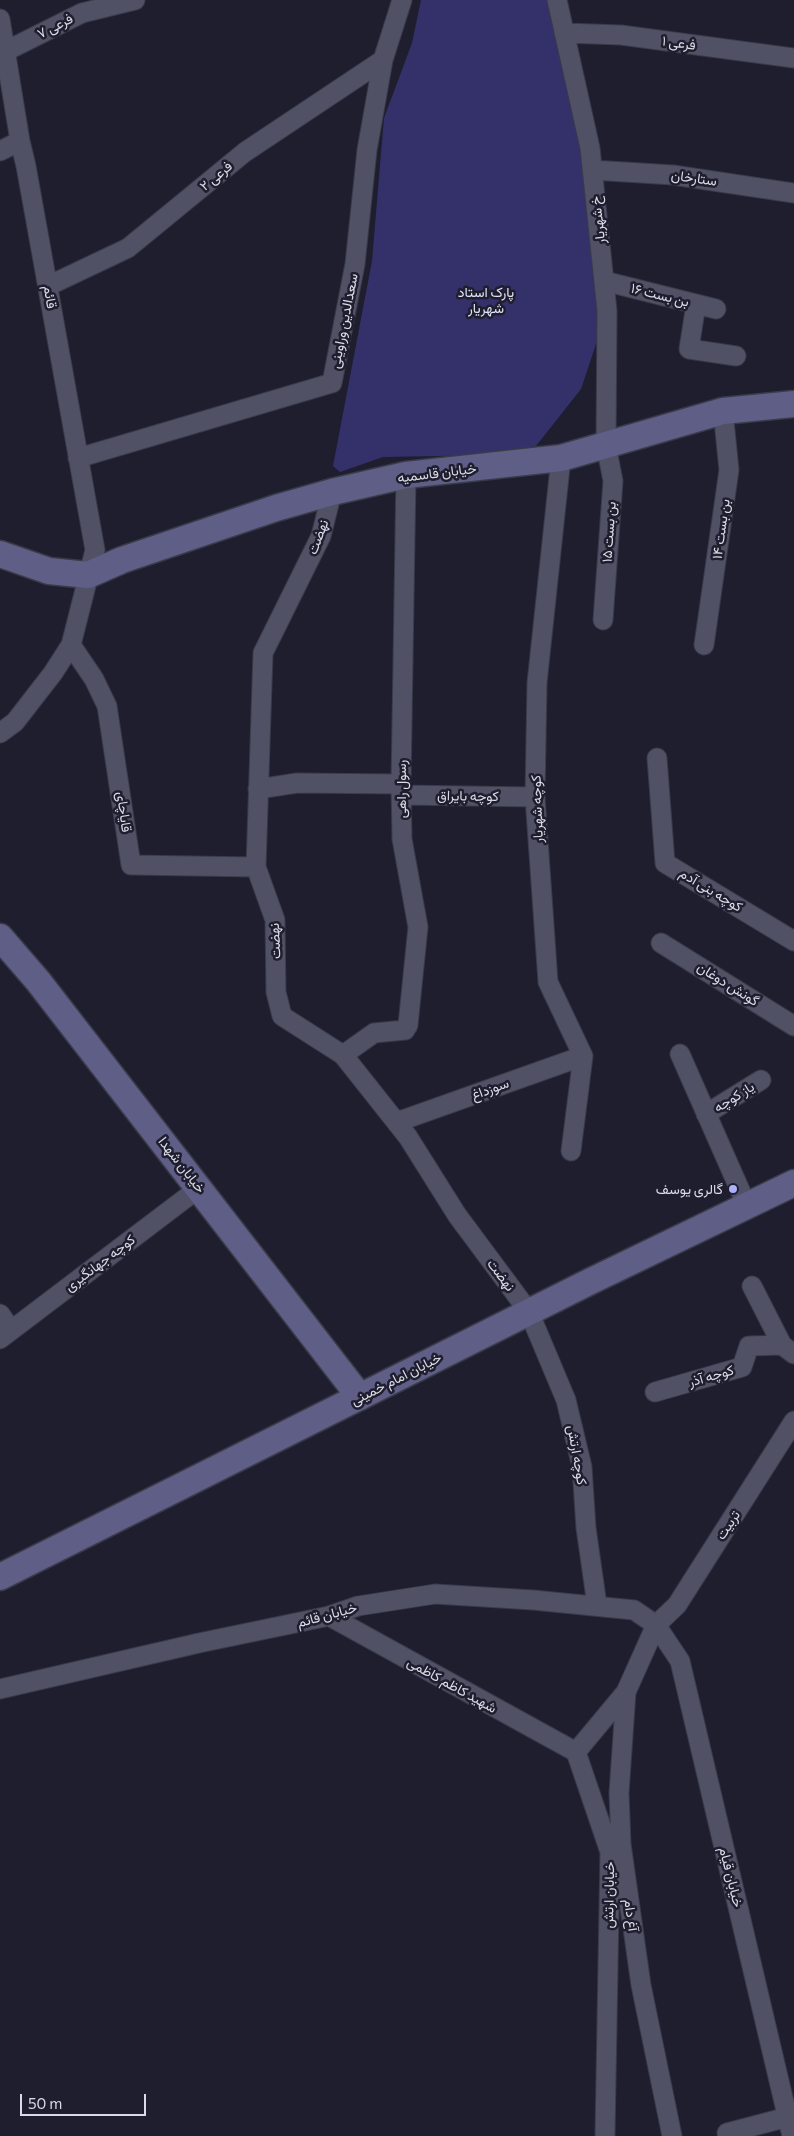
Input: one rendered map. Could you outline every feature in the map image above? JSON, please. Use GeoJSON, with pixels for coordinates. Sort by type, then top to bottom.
{"type":"FeatureCollection","features":[{"type":"Feature","properties":{"kind":"street","name":"فرعی ۷"},"geometry":{"type":"LineString","coordinates":[[6,51],[82,13],[136,0]]}},
{"type":"Feature","properties":{"kind":"street","name":"سعدالدین وراوینی"},"geometry":{"type":"LineString","coordinates":[[78,458],[332,384],[355,264],[367,150],[383,60],[402,0]]}},
{"type":"Feature","properties":{"kind":"street","name":"خ شهریار"},"geometry":{"type":"LineString","coordinates":[[557,0],[590,148],[607,311],[606,444]]}},
{"type":"Feature","properties":{"kind":"street","name":"قائم"},"geometry":{"type":"LineString","coordinates":[[0,19],[20,141],[95,550],[71,645],[53,673],[15,722],[0,733]]}},
{"type":"Feature","properties":{"kind":"street","name":"فرعی ۱"},"geometry":{"type":"LineString","coordinates":[[564,33],[621,35],[794,58]]}},
{"type":"Feature","properties":{"kind":"street","name":"فرعی ۲"},"geometry":{"type":"LineString","coordinates":[[48,286],[128,248],[245,152],[383,60]]}},
{"type":"Feature","properties":{"kind":"street"},"geometry":{"type":"LineString","coordinates":[[0,151],[20,141]]}},
{"type":"Feature","properties":{"kind":"street","name":"ستارخان"},"geometry":{"type":"LineString","coordinates":[[592,170],[674,174],[794,193]]}},
{"type":"Feature","properties":{"kind":"street","name":"بن بست ۱۶"},"geometry":{"type":"LineString","coordinates":[[604,282],[716,309]]}},
{"type":"Feature","properties":{"kind":"street"},"geometry":{"type":"LineString","coordinates":[[696,304],[689,349],[736,356]]}},
{"type":"Feature","properties":{"kind":"street","name":"خیابان قاسمیه"},"geometry":{"type":"LineString","coordinates":[[88,575],[122,560],[276,508],[332,492],[406,475],[561,458],[723,412],[794,404]]}},
{"type":"Feature","properties":{"kind":"street","name":"بن بست ۱۴"},"geometry":{"type":"LineString","coordinates":[[704,645],[729,470],[723,412]]}},
{"type":"Feature","properties":{"kind":"street","name":"بن بست ۱۵"},"geometry":{"type":"LineString","coordinates":[[603,620],[613,482],[606,444]]}},
{"type":"Feature","properties":{"kind":"street","name":"کوچه شهریار"},"geometry":{"type":"LineString","coordinates":[[561,458],[537,683],[535,797],[548,982],[583,1056]]}},
{"type":"Feature","properties":{"kind":"street","name":"رسول راهی"},"geometry":{"type":"LineString","coordinates":[[343,1055],[374,1033],[401,1031],[405,1030],[408,1025],[418,927],[402,839],[401,789],[406,475]]}},
{"type":"Feature","properties":{"kind":"street","name":"نهضت"},"geometry":{"type":"LineString","coordinates":[[332,492],[321,536],[263,653],[256,867],[275,920],[276,992],[282,1016],[343,1055],[397,1122],[457,1215],[529,1312]]}},
{"type":"Feature","properties":{"kind":"street"},"geometry":{"type":"LineString","coordinates":[[0,554],[49,571],[88,575]]}},
{"type":"Feature","properties":{"kind":"street","name":"قایاچای"},"geometry":{"type":"LineString","coordinates":[[71,645],[94,680],[108,706],[131,865],[256,867]]}},
{"type":"Feature","properties":{"kind":"street","name":"کوچه بنی آدم"},"geometry":{"type":"LineString","coordinates":[[657,758],[665,863],[794,941]]}},
{"type":"Feature","properties":{"kind":"street","name":"کوچه بایراق"},"geometry":{"type":"LineString","coordinates":[[258,789],[297,783],[535,797]]}},
{"type":"Feature","properties":{"kind":"street","name":"خیابان شهدا"},"geometry":{"type":"LineString","coordinates":[[0,937],[38,980],[360,1397]]}},
{"type":"Feature","properties":{"kind":"street","name":"گونش دوغان"},"geometry":{"type":"LineString","coordinates":[[661,943],[794,1026]]}},
{"type":"Feature","properties":{"kind":"street"},"geometry":{"type":"LineString","coordinates":[[680,1054],[747,1206]]}},
{"type":"Feature","properties":{"kind":"street"},"geometry":{"type":"LineString","coordinates":[[571,1151],[583,1056]]}},
{"type":"Feature","properties":{"kind":"street","name":"سوزداغ"},"geometry":{"type":"LineString","coordinates":[[397,1122],[583,1056]]}},
{"type":"Feature","properties":{"kind":"street","name":"یاز کوچه"},"geometry":{"type":"LineString","coordinates":[[706,1114],[761,1080]]}},
{"type":"Feature","properties":{"kind":"street","name":"خیابان امام خمینی"},"geometry":{"type":"LineString","coordinates":[[0,1577],[529,1312],[794,1183]]}},
{"type":"Feature","properties":{"kind":"street","name":"کوچه جهانگیری"},"geometry":{"type":"LineString","coordinates":[[6,1334],[199,1188]]}},
{"type":"Feature","properties":{"kind":"street"},"geometry":{"type":"LineString","coordinates":[[752,1286],[788,1349]]}},
{"type":"Feature","properties":{"kind":"street","name":"کوچه ارتش"},"geometry":{"type":"LineString","coordinates":[[529,1312],[566,1400],[582,1467],[586,1528],[597,1605]]}},
{"type":"Feature","properties":{"kind":"street"},"geometry":{"type":"LineString","coordinates":[[0,1314],[6,1334]]}},
{"type":"Feature","properties":{"kind":"street","name":"کوچه آذر"},"geometry":{"type":"LineString","coordinates":[[655,1392],[742,1367],[749,1346],[788,1349]]}},
{"type":"Feature","properties":{"kind":"street","name":"تربیت"},"geometry":{"type":"LineString","coordinates":[[656,1625],[677,1605],[794,1421]]}},
{"type":"Feature","properties":{"kind":"street","name":"خیابان قائم"},"geometry":{"type":"LineString","coordinates":[[0,1689],[199,1643],[329,1616],[358,1606],[435,1594],[597,1605],[634,1610],[656,1625]]}},
{"type":"Feature","properties":{"kind":"street","name":"شهید کاظم کاظمی"},"geometry":{"type":"LineString","coordinates":[[329,1616],[576,1752]]}},
{"type":"Feature","properties":{"kind":"street"},"geometry":{"type":"LineString","coordinates":[[576,1752],[626,1692],[656,1625]]}},
{"type":"Feature","properties":{"kind":"street","name":"خیابان قیام"},"geometry":{"type":"LineString","coordinates":[[656,1625],[680,1661],[792,2136]]}},
{"type":"Feature","properties":{"kind":"street","name":"آغ دام"},"geometry":{"type":"LineString","coordinates":[[626,1692],[619,1793],[621,1844],[641,1985],[672,2136]]}},
{"type":"Feature","properties":{"kind":"street","name":"خیابان ارتش"},"geometry":{"type":"LineString","coordinates":[[576,1752],[610,1852],[605,2136]]}},
{"type":"Feature","properties":{"kind":"street"},"geometry":{"type":"LineString","coordinates":[[728,2133],[788,2117]]}},
{"type":"Feature","properties":{"kind":"green space","name":"پارک استاد شهریار"},"geometry":{"type":"Polygon","coordinates":[[[421,0],[553,0],[559,17],[607,311],[581,389],[536,446],[495,455],[383,457],[340,472],[333,466],[372,261],[384,118],[412,43],[421,0]]]}},
{"type":"Feature","properties":{"kind":"place","name":"گالری یوسف"},"geometry":{"type":"Point","coordinates":[733,1189]}}]}
